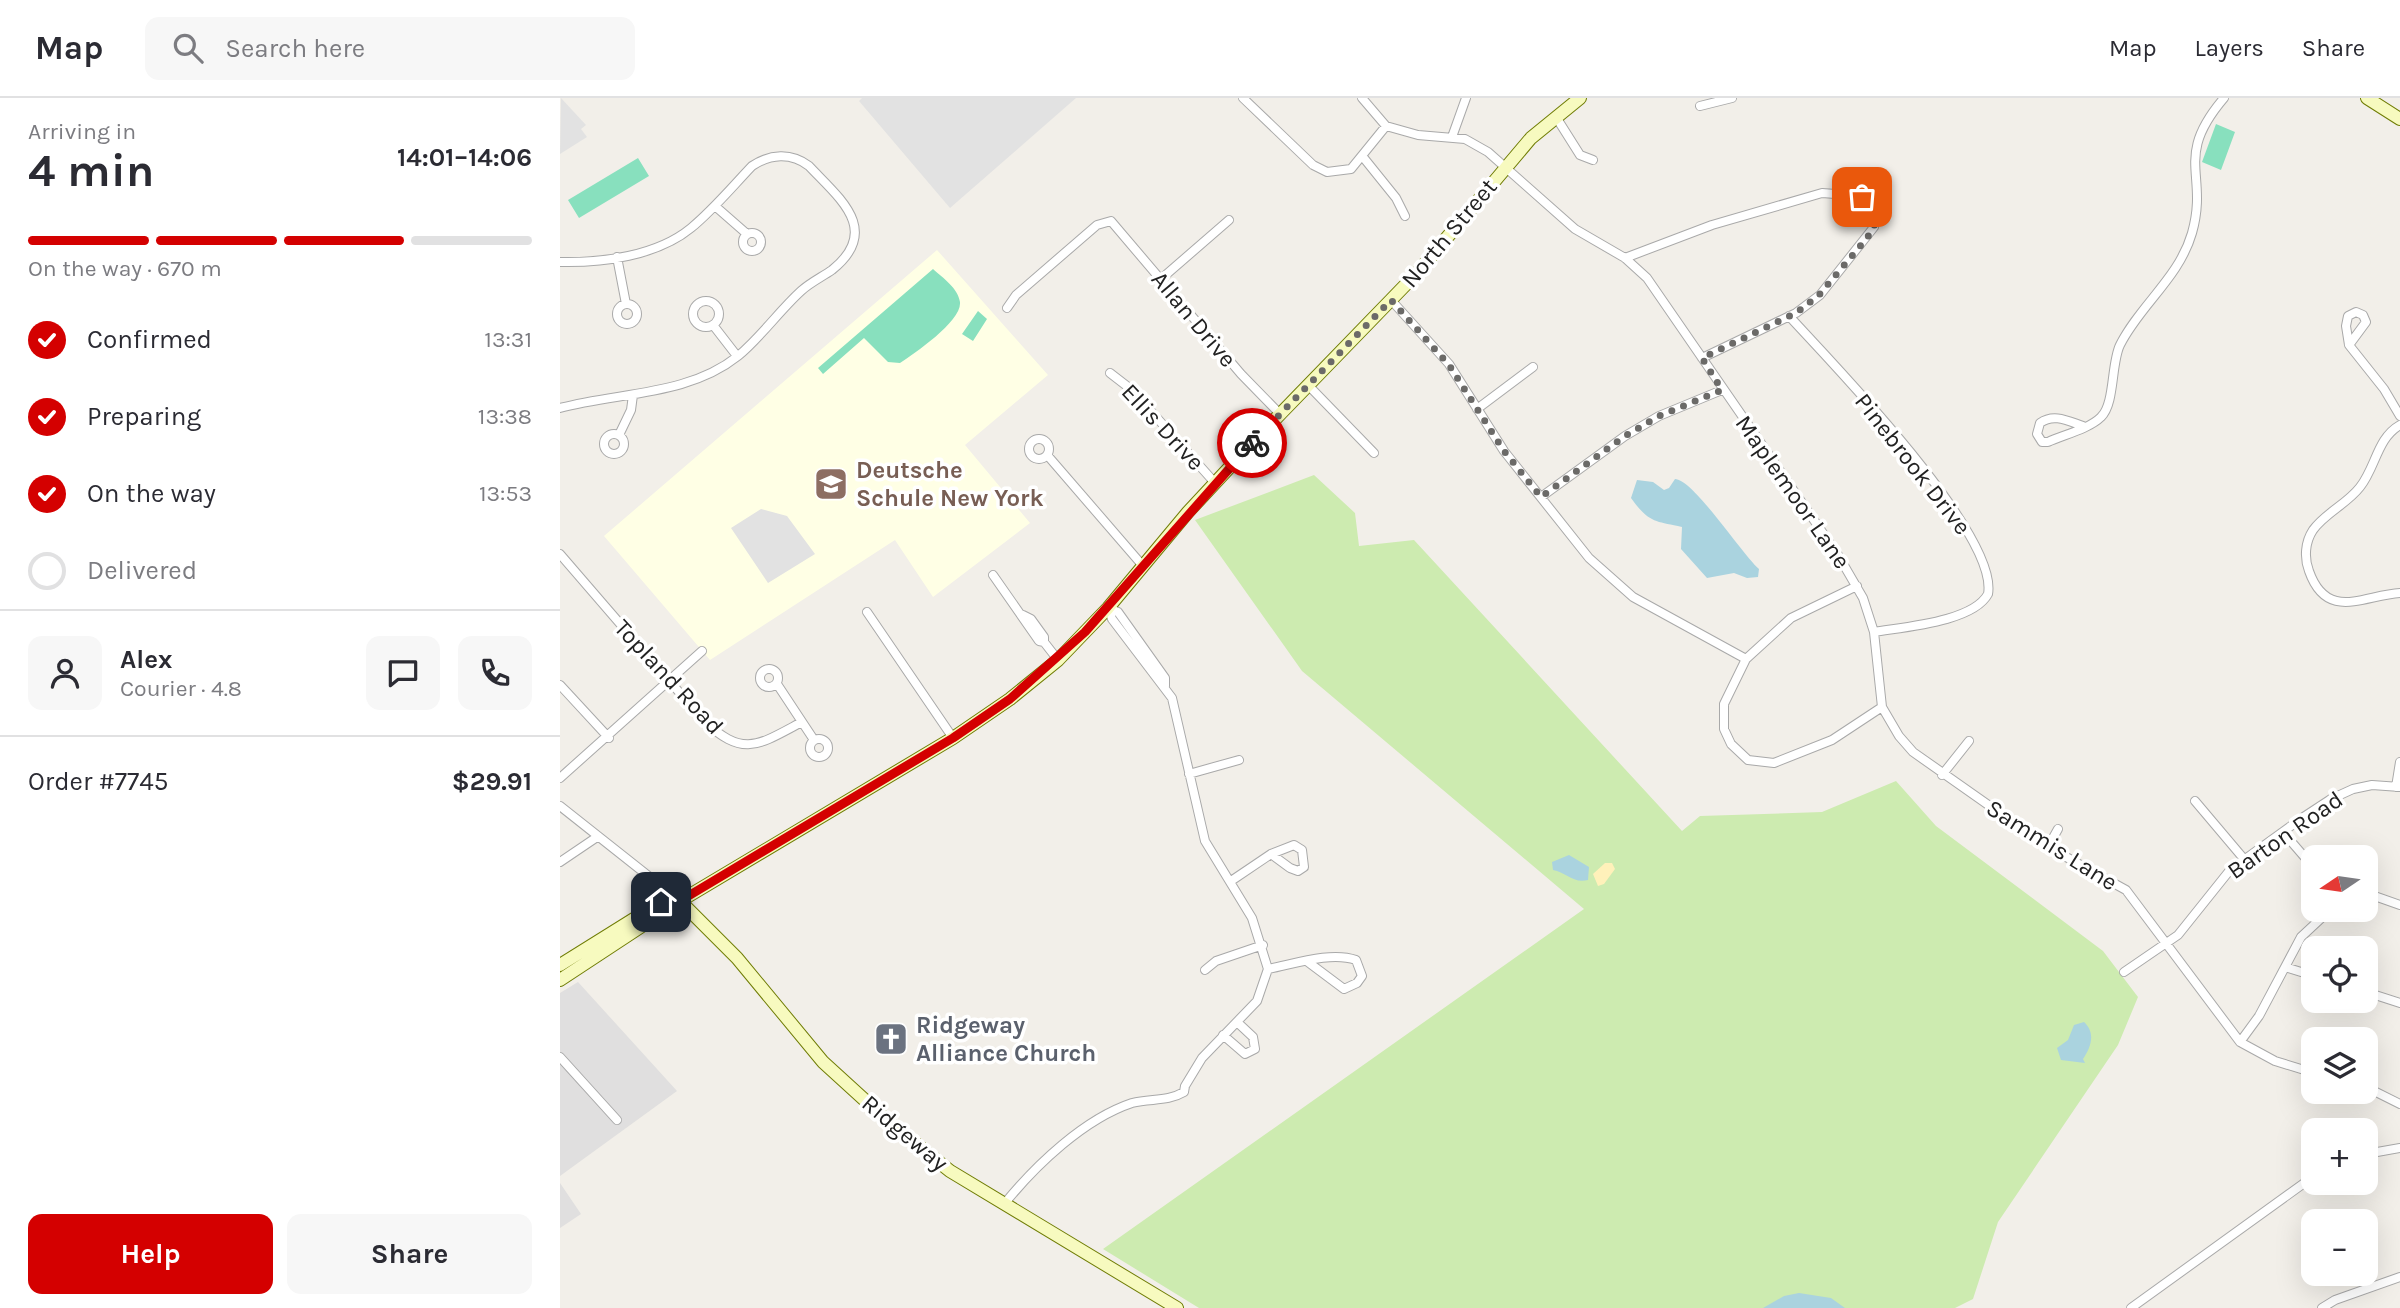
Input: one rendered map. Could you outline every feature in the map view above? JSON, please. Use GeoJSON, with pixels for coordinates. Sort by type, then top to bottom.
{"type":"FeatureCollection","features":[{"type":"Feature","properties":{"kind":"main road","name":"North Street"},"geometry":{"type":"LineString","coordinates":[[560,979],[680,901],[953,738],[1010,699],[1058,660],[1108,608],[1215,483],[1391,300],[1506,166],[1556,117],[1580,98]]}},
{"type":"Feature","properties":{"kind":"main road"},"geometry":{"type":"LineString","coordinates":[[2367,98],[2400,119]]}},
{"type":"Feature","properties":{"kind":"main road","name":"North Street"},"geometry":{"type":"LineString","coordinates":[[560,965],[661,902],[680,901]]}},
{"type":"Feature","properties":{"kind":"main road","name":"Ridgeway"},"geometry":{"type":"LineString","coordinates":[[680,901],[737,958],[823,1062],[950,1171],[1177,1308]]}},
{"type":"Feature","properties":{"kind":"street"},"geometry":{"type":"LineString","coordinates":[[1243,98],[1313,165],[1327,173],[1351,169],[1386,126]]}},
{"type":"Feature","properties":{"kind":"street"},"geometry":{"type":"LineString","coordinates":[[1362,98],[1386,126],[1418,135],[1452,137],[1466,98]]}},
{"type":"Feature","properties":{"kind":"street"},"geometry":{"type":"LineString","coordinates":[[1700,106],[1732,98]]}},
{"type":"Feature","properties":{"kind":"street"},"geometry":{"type":"LineString","coordinates":[[2083,426],[2053,418],[2042,421],[2037,429],[2042,442],[2062,436],[2100,418],[2105,412],[2119,347],[2163,288],[2187,248],[2193,230],[2196,192],[2193,161],[2195,145],[2200,131],[2224,98]]}},
{"type":"Feature","properties":{"kind":"street"},"geometry":{"type":"LineString","coordinates":[[1556,117],[1580,155],[1593,160]]}},
{"type":"Feature","properties":{"kind":"street","name":"Maplemoor Lane"},"geometry":{"type":"LineString","coordinates":[[1452,137],[1465,139],[1506,166],[1575,229],[1625,258],[1657,290],[1722,390],[1839,555],[1857,586],[1874,632],[1882,707],[1899,736]]}},
{"type":"Feature","properties":{"kind":"street"},"geometry":{"type":"LineString","coordinates":[[560,262],[617,257],[647,250],[679,235],[715,206],[752,166],[763,159],[793,157],[810,166],[851,211],[855,229],[848,253],[832,270],[799,293],[737,356],[695,379],[633,395],[589,400],[560,408]]}},
{"type":"Feature","properties":{"kind":"street"},"geometry":{"type":"LineString","coordinates":[[1363,157],[1396,198],[1405,216]]}},
{"type":"Feature","properties":{"kind":"street"},"geometry":{"type":"LineString","coordinates":[[1625,258],[1712,225],[1822,193],[1870,200],[1877,211],[1877,220],[1867,238],[1819,295],[1789,316],[1702,358]]}},
{"type":"Feature","properties":{"kind":"street"},"geometry":{"type":"LineString","coordinates":[[715,206],[747,234]]}},
{"type":"Feature","properties":{"kind":"street"},"geometry":{"type":"LineString","coordinates":[[1161,279],[1229,220]]}},
{"type":"Feature","properties":{"kind":"street","name":"Allan Drive"},"geometry":{"type":"LineString","coordinates":[[1007,308],[1016,295],[1097,225],[1111,222],[1241,374],[1280,414]]}},
{"type":"Feature","properties":{"kind":"street"},"geometry":{"type":"LineString","coordinates":[[617,257],[626,304]]}},
{"type":"Feature","properties":{"kind":"street"},"geometry":{"type":"LineString","coordinates":[[1391,300],[1449,365],[1504,451],[1589,558],[1633,597],[1746,659]]}},
{"type":"Feature","properties":{"kind":"street","name":"Pinebrook Drive"},"geometry":{"type":"LineString","coordinates":[[1789,316],[1901,441],[1947,501],[1970,536],[1987,575],[1988,594],[1978,606],[1936,622],[1874,632]]}},
{"type":"Feature","properties":{"kind":"street"},"geometry":{"type":"LineString","coordinates":[[713,325],[737,356]]}},
{"type":"Feature","properties":{"kind":"street"},"geometry":{"type":"LineString","coordinates":[[2349,345],[2384,389],[2400,416]]}},
{"type":"Feature","properties":{"kind":"street"},"geometry":{"type":"LineString","coordinates":[[1477,409],[1533,367]]}},
{"type":"Feature","properties":{"kind":"street","name":"Ellis Drive"},"geometry":{"type":"LineString","coordinates":[[1110,373],[1132,390],[1215,483]]}},
{"type":"Feature","properties":{"kind":"street"},"geometry":{"type":"LineString","coordinates":[[1308,385],[1374,453]]}},
{"type":"Feature","properties":{"kind":"street"},"geometry":{"type":"LineString","coordinates":[[1541,497],[1625,436],[1659,416],[1722,390]]}},
{"type":"Feature","properties":{"kind":"street"},"geometry":{"type":"LineString","coordinates":[[619,435],[631,410],[633,395]]}},
{"type":"Feature","properties":{"kind":"street"},"geometry":{"type":"LineString","coordinates":[[2400,425],[2385,436],[2371,470],[2355,493],[2313,530],[2306,552],[2310,574],[2319,588],[2336,601],[2346,604],[2400,593]]}},
{"type":"Feature","properties":{"kind":"street"},"geometry":{"type":"LineString","coordinates":[[1048,456],[1143,566]]}},
{"type":"Feature","properties":{"kind":"street","name":"Topland Road"},"geometry":{"type":"LineString","coordinates":[[560,554],[704,721],[730,742],[744,745],[770,739],[800,723]]}},
{"type":"Feature","properties":{"kind":"street"},"geometry":{"type":"LineString","coordinates":[[993,575],[1023,615],[1031,619],[1058,660]]}},
{"type":"Feature","properties":{"kind":"street"},"geometry":{"type":"LineString","coordinates":[[1857,586],[1791,618],[1746,659],[1724,704],[1723,721],[1731,744],[1738,753],[1757,763],[1787,760],[1821,745],[1882,707]]}},
{"type":"Feature","properties":{"kind":"street"},"geometry":{"type":"LineString","coordinates":[[1005,1203],[1058,1148],[1119,1109],[1133,1103],[1162,1099],[1185,1086],[1202,1058],[1257,1001],[1268,969],[1263,946],[1252,918],[1205,841],[1165,678],[1118,612],[1108,608]]}},
{"type":"Feature","properties":{"kind":"street"},"geometry":{"type":"LineString","coordinates":[[867,612],[953,738]]}},
{"type":"Feature","properties":{"kind":"street"},"geometry":{"type":"LineString","coordinates":[[560,778],[609,738],[702,651]]}},
{"type":"Feature","properties":{"kind":"street"},"geometry":{"type":"LineString","coordinates":[[777,684],[800,723],[814,740]]}},
{"type":"Feature","properties":{"kind":"street"},"geometry":{"type":"LineString","coordinates":[[560,685],[609,738]]}},
{"type":"Feature","properties":{"kind":"street","name":"Sammis Lane"},"geometry":{"type":"LineString","coordinates":[[1899,736],[1942,775],[2048,847],[2126,890],[2241,1041],[2275,1061],[2301,1069]]}},
{"type":"Feature","properties":{"kind":"street"},"geometry":{"type":"LineString","coordinates":[[1942,775],[1969,741]]}},
{"type":"Feature","properties":{"kind":"street"},"geometry":{"type":"LineString","coordinates":[[1189,774],[1240,760]]}},
{"type":"Feature","properties":{"kind":"street"},"geometry":{"type":"LineString","coordinates":[[2398,787],[2400,762]]}},
{"type":"Feature","properties":{"kind":"street","name":"Barton Road"},"geometry":{"type":"LineString","coordinates":[[2124,972],[2166,944],[2189,924],[2223,877],[2244,859],[2331,799],[2353,789],[2371,785],[2398,787]]}},
{"type":"Feature","properties":{"kind":"street"},"geometry":{"type":"LineString","coordinates":[[2195,801],[2244,859]]}},
{"type":"Feature","properties":{"kind":"street"},"geometry":{"type":"LineString","coordinates":[[560,806],[680,901]]}},
{"type":"Feature","properties":{"kind":"street"},"geometry":{"type":"LineString","coordinates":[[2048,847],[2058,830]]}},
{"type":"Feature","properties":{"kind":"street"},"geometry":{"type":"LineString","coordinates":[[2283,832],[2301,853]]}},
{"type":"Feature","properties":{"kind":"street"},"geometry":{"type":"LineString","coordinates":[[560,862],[597,837]]}},
{"type":"Feature","properties":{"kind":"street"},"geometry":{"type":"LineString","coordinates":[[1231,881],[1271,853]]}},
{"type":"Feature","properties":{"kind":"street"},"geometry":{"type":"LineString","coordinates":[[2378,897],[2400,905]]}},
{"type":"Feature","properties":{"kind":"street"},"geometry":{"type":"LineString","coordinates":[[2241,1041],[2259,1017],[2301,937],[2317,922]]}},
{"type":"Feature","properties":{"kind":"street"},"geometry":{"type":"LineString","coordinates":[[1205,970],[1216,961],[1263,946]]}},
{"type":"Feature","properties":{"kind":"street"},"geometry":{"type":"LineString","coordinates":[[1268,969],[1308,962],[1345,956],[1356,960],[1362,976],[1357,983],[1344,989],[1308,962]]}},
{"type":"Feature","properties":{"kind":"street"},"geometry":{"type":"LineString","coordinates":[[2285,967],[2301,972]]}},
{"type":"Feature","properties":{"kind":"street"},"geometry":{"type":"LineString","coordinates":[[2378,996],[2400,1003]]}},
{"type":"Feature","properties":{"kind":"street"},"geometry":{"type":"LineString","coordinates":[[1223,1035],[1240,1052],[1245,1054],[1255,1049],[1252,1037],[1237,1021]]}},
{"type":"Feature","properties":{"kind":"street"},"geometry":{"type":"LineString","coordinates":[[560,1057],[617,1120]]}},
{"type":"Feature","properties":{"kind":"street"},"geometry":{"type":"LineString","coordinates":[[2378,1093],[2400,1104]]}},
{"type":"Feature","properties":{"kind":"street"},"geometry":{"type":"LineString","coordinates":[[2378,1152],[2400,1148]]}},
{"type":"Feature","properties":{"kind":"street"},"geometry":{"type":"LineString","coordinates":[[2131,1308],[2301,1185]]}},
{"type":"Feature","properties":{"kind":"street"},"geometry":{"type":"LineString","coordinates":[[2322,1308],[2335,1300],[2400,1277]]}},
{"type":"Feature","properties":{"kind":"shaded area"},"geometry":{"type":"Polygon","coordinates":[[[561,98],[586,125],[581,129],[587,137],[560,154],[561,98]]]}},
{"type":"Feature","properties":{"kind":"shaded area"},"geometry":{"type":"Polygon","coordinates":[[[862,98],[1076,98],[950,208],[859,101],[862,98]]]}},
{"type":"Feature","properties":{"kind":"shaded area","name":"Deutsche Schule New York"},"geometry":{"type":"Polygon","coordinates":[[[937,250],[1048,375],[965,445],[1030,523],[933,597],[895,540],[710,660],[604,536],[937,250]]]}},
{"type":"Feature","properties":{"kind":"shaded area"},"geometry":{"type":"Polygon","coordinates":[[[761,509],[787,516],[815,554],[768,583],[731,528],[761,509]]]}},
{"type":"Feature","properties":{"kind":"shaded area"},"geometry":{"type":"Polygon","coordinates":[[[578,982],[677,1091],[560,1176],[560,993],[578,982]]]}},
{"type":"Feature","properties":{"kind":"shaded area"},"geometry":{"type":"Polygon","coordinates":[[[560,1183],[581,1214],[560,1228],[560,1183]]]}},
{"type":"Feature","properties":{"kind":"green space"},"geometry":{"type":"Polygon","coordinates":[[[2216,124],[2235,132],[2221,170],[2202,162],[2216,124]]]}},
{"type":"Feature","properties":{"kind":"green space"},"geometry":{"type":"Polygon","coordinates":[[[638,158],[649,176],[579,218],[568,200],[638,158]]]}},
{"type":"Feature","properties":{"kind":"green space"},"geometry":{"type":"Polygon","coordinates":[[[933,269],[959,297],[959,310],[946,327],[900,363],[888,362],[864,338],[823,374],[818,368],[933,269]]]}},
{"type":"Feature","properties":{"kind":"green space"},"geometry":{"type":"Polygon","coordinates":[[[978,311],[987,319],[973,341],[962,334],[978,311]]]}},
{"type":"Feature","properties":{"kind":"green space"},"geometry":{"type":"Polygon","coordinates":[[[1314,475],[1355,513],[1359,546],[1414,540],[1682,831],[1700,816],[1822,812],[1896,781],[1936,826],[2103,951],[2138,997],[2118,1045],[1998,1222],[1973,1299],[1955,1308],[1199,1308],[1103,1249],[1584,909],[1302,671],[1195,520],[1314,475]]]}},
{"type":"Feature","properties":{"kind":"sand"},"geometry":{"type":"Polygon","coordinates":[[[1605,863],[1612,863],[1615,869],[1604,884],[1598,886],[1593,874],[1605,863]]]}},
{"type":"Feature","properties":{"kind":"water"},"geometry":{"type":"Polygon","coordinates":[[[1675,479],[1683,482],[1705,503],[1759,569],[1758,577],[1747,578],[1734,573],[1707,578],[1681,549],[1682,527],[1653,520],[1631,498],[1637,480],[1653,482],[1664,490],[1669,488],[1675,479]]]}},
{"type":"Feature","properties":{"kind":"water"},"geometry":{"type":"Polygon","coordinates":[[[1569,855],[1589,867],[1588,880],[1574,879],[1553,870],[1552,862],[1569,855]]]}},
{"type":"Feature","properties":{"kind":"water"},"geometry":{"type":"Polygon","coordinates":[[[2084,1022],[2091,1035],[2090,1045],[2083,1059],[2085,1063],[2061,1060],[2057,1048],[2068,1040],[2074,1025],[2084,1022]]]}},
{"type":"Feature","properties":{"kind":"water"},"geometry":{"type":"Polygon","coordinates":[[[1799,1293],[1831,1298],[1845,1308],[1763,1308],[1784,1296],[1799,1293]]]}},
{"type":"Feature","properties":{"kind":"way so far"},"geometry":{"type":"LineString","coordinates":[[1252,443],[1391,300],[1449,365],[1504,451],[1541,497],[1625,436],[1659,416],[1722,390],[1702,358],[1796,313],[1819,295],[1874,227],[1877,220],[1875,205],[1862,197]]}},
{"type":"Feature","properties":{"kind":"place","name":"Deutsche Schule New York"},"geometry":{"type":"Point","coordinates":[831,484]}},
{"type":"Feature","properties":{"kind":"place","name":"Ridgeway Alliance Church"},"geometry":{"type":"Point","coordinates":[891,1039]}},
{"type":"Feature","properties":{"kind":"route"},"geometry":{"type":"LineString","coordinates":[[661,902],[680,901],[953,738],[1010,699],[1058,660],[1108,608],[1188,512],[1252,443]]}}]}
